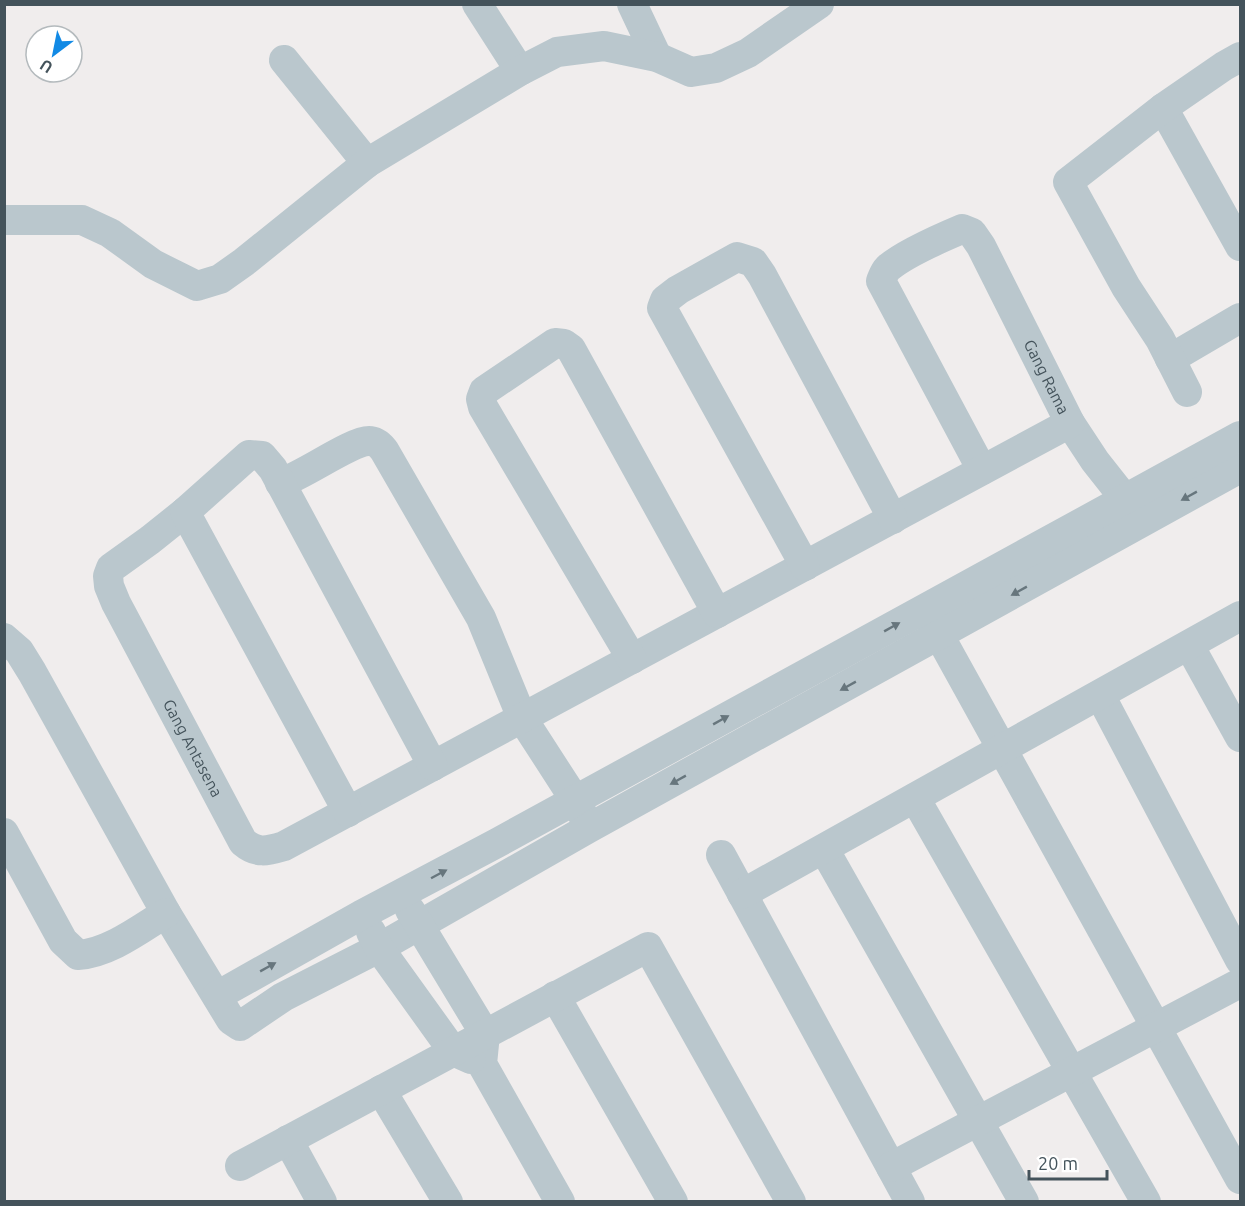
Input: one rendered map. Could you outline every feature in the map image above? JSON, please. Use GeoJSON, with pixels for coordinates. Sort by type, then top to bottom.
{"type":"FeatureCollection","features":[{"type":"Feature","properties":{"kind":"street"},"geometry":{"type":"LineString","coordinates":[[477,4],[520,71]]}},
{"type":"Feature","properties":{"kind":"street"},"geometry":{"type":"LineString","coordinates":[[632,4],[657,57]]}},
{"type":"Feature","properties":{"kind":"street"},"geometry":{"type":"LineString","coordinates":[[4,220],[82,220],[110,233],[153,264],[196,286],[220,279],[244,262],[367,163],[520,71],[556,52],[604,46],[657,57],[690,72],[716,68],[748,53],[819,4]]}},
{"type":"Feature","properties":{"kind":"street"},"geometry":{"type":"LineString","coordinates":[[1187,392],[1160,339],[1126,287],[1068,182],[1163,108],[1240,57]]}},
{"type":"Feature","properties":{"kind":"street"},"geometry":{"type":"LineString","coordinates":[[284,60],[367,163]]}},
{"type":"Feature","properties":{"kind":"street"},"geometry":{"type":"LineString","coordinates":[[1163,108],[1240,246]]}},
{"type":"Feature","properties":{"kind":"street","name":"Gang Rama"},"geometry":{"type":"LineString","coordinates":[[982,470],[881,281],[884,273],[892,265],[962,229],[972,233],[981,246],[1070,423],[1095,461],[1125,499]]}},
{"type":"Feature","properties":{"kind":"street"},"geometry":{"type":"LineString","coordinates":[[805,566],[662,308],[665,300],[678,290],[737,257],[753,262],[762,275],[892,519]]}},
{"type":"Feature","properties":{"kind":"street"},"geometry":{"type":"LineString","coordinates":[[1170,359],[1240,318]]}},
{"type":"Feature","properties":{"kind":"street"},"geometry":{"type":"LineString","coordinates":[[632,659],[483,407],[481,399],[484,391],[555,343],[564,344],[571,350],[717,613]]}},
{"type":"Feature","properties":{"kind":"street"},"geometry":{"type":"LineString","coordinates":[[185,512],[348,812],[1070,423]]}},
{"type":"Feature","properties":{"kind":"street"},"geometry":{"type":"LineString","coordinates":[[217,996],[361,915],[1240,436]]}},
{"type":"Feature","properties":{"kind":"street"},"geometry":{"type":"LineString","coordinates":[[433,766],[280,483],[293,479],[360,442],[373,441],[379,444],[481,618],[522,718],[575,800],[589,828]]}},
{"type":"Feature","properties":{"kind":"street","name":"Gang Antasena"},"geometry":{"type":"LineString","coordinates":[[280,483],[262,456],[249,454],[185,512],[111,568],[108,576],[109,586],[243,842],[251,849],[265,852],[284,846],[348,812]]}},
{"type":"Feature","properties":{"kind":"street"},"geometry":{"type":"LineString","coordinates":[[4,638],[19,651],[32,672],[166,913],[231,1020],[240,1026],[283,997],[379,948],[589,828],[1240,468]]}},
{"type":"Feature","properties":{"kind":"street"},"geometry":{"type":"LineString","coordinates":[[924,609],[1240,1179]]}},
{"type":"Feature","properties":{"kind":"street"},"geometry":{"type":"LineString","coordinates":[[742,894],[1240,616]]}},
{"type":"Feature","properties":{"kind":"street"},"geometry":{"type":"LineString","coordinates":[[1189,645],[1240,737]]}},
{"type":"Feature","properties":{"kind":"street"},"geometry":{"type":"LineString","coordinates":[[1100,695],[1240,960]]}},
{"type":"Feature","properties":{"kind":"street"},"geometry":{"type":"LineString","coordinates":[[915,798],[1146,1202]]}},
{"type":"Feature","properties":{"kind":"street"},"geometry":{"type":"LineString","coordinates":[[4,833],[63,942],[78,955],[87,955],[107,948],[166,913]]}},
{"type":"Feature","properties":{"kind":"street"},"geometry":{"type":"LineString","coordinates":[[824,849],[1024,1202]]}},
{"type":"Feature","properties":{"kind":"street"},"geometry":{"type":"LineString","coordinates":[[721,855],[910,1202]]}},
{"type":"Feature","properties":{"kind":"street"},"geometry":{"type":"LineString","coordinates":[[401,894],[418,926],[485,1034],[482,1064],[560,1202]]}},
{"type":"Feature","properties":{"kind":"street"},"geometry":{"type":"LineString","coordinates":[[361,915],[379,948],[453,1051],[482,1064]]}},
{"type":"Feature","properties":{"kind":"street"},"geometry":{"type":"LineString","coordinates":[[240,1166],[648,947],[791,1202]]}},
{"type":"Feature","properties":{"kind":"street"},"geometry":{"type":"LineString","coordinates":[[891,1167],[1240,983]]}},
{"type":"Feature","properties":{"kind":"street"},"geometry":{"type":"LineString","coordinates":[[555,996],[673,1202]]}},
{"type":"Feature","properties":{"kind":"street"},"geometry":{"type":"LineString","coordinates":[[381,1090],[448,1202]]}},
{"type":"Feature","properties":{"kind":"street"},"geometry":{"type":"LineString","coordinates":[[288,1140],[322,1202]]}}]}
